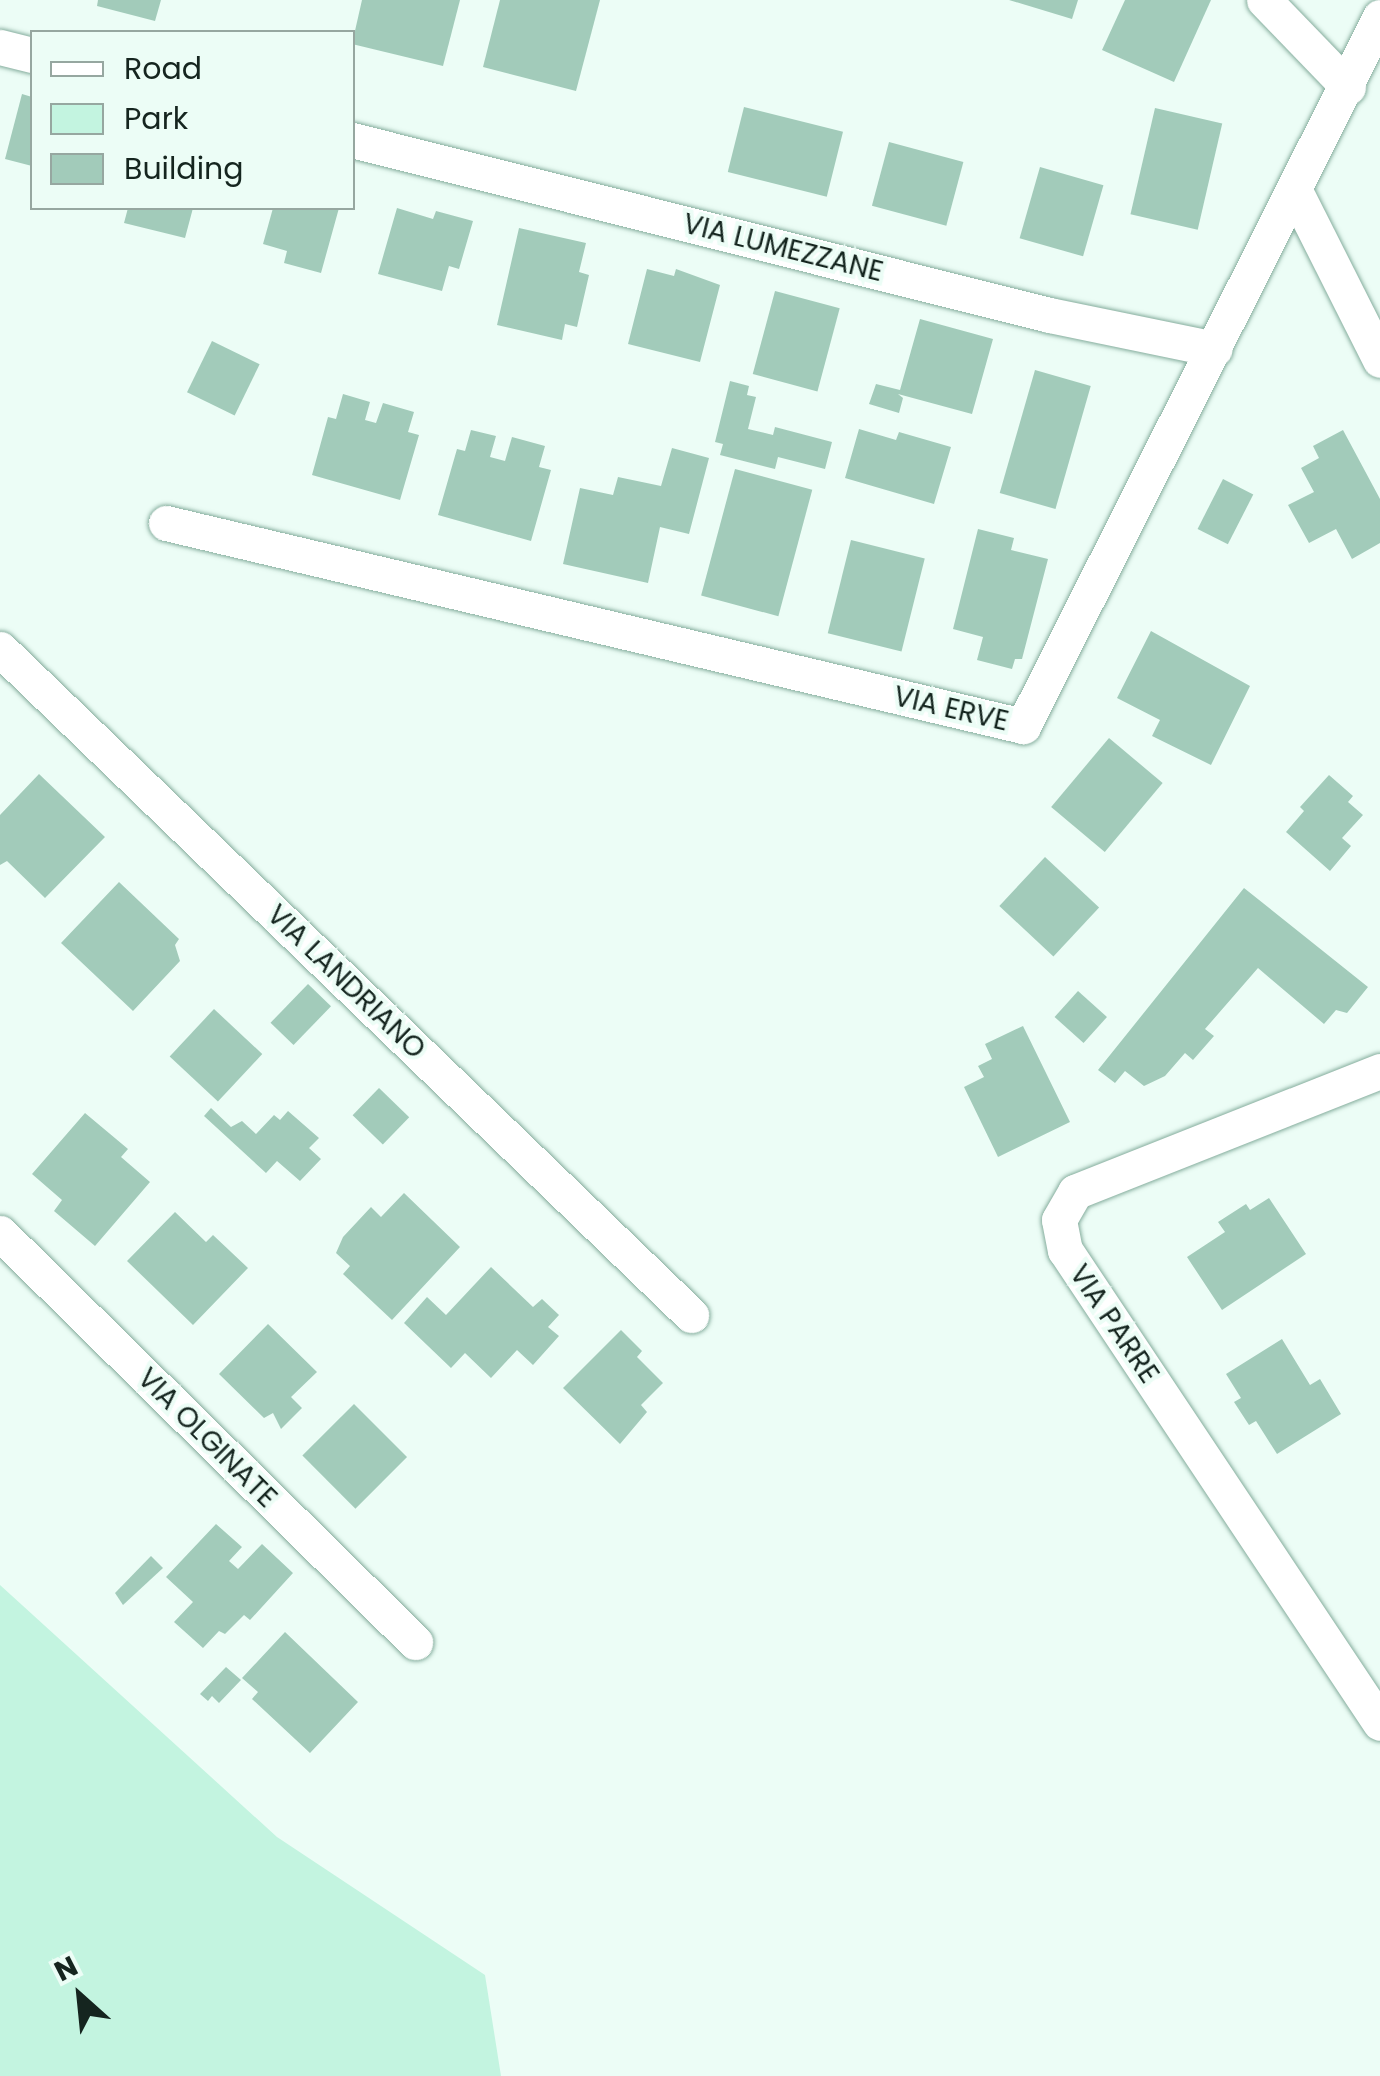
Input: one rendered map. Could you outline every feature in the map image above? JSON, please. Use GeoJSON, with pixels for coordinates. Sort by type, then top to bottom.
{"type":"FeatureCollection","features":[{"type":"Feature","properties":{"kind":"street"},"geometry":{"type":"LineString","coordinates":[[1264,0],[1348,86]]}},
{"type":"Feature","properties":{"kind":"street","name":"VIA ERVE"},"geometry":{"type":"LineString","coordinates":[[166,523],[1023,726],[1380,17]]}},
{"type":"Feature","properties":{"kind":"street"},"geometry":{"type":"LineString","coordinates":[[0,47],[30,55]]}},
{"type":"Feature","properties":{"kind":"street","name":"VIA LUMEZZANE"},"geometry":{"type":"LineString","coordinates":[[355,141],[1049,316],[1216,349]]}},
{"type":"Feature","properties":{"kind":"street"},"geometry":{"type":"LineString","coordinates":[[1294,192],[1380,360]]}},
{"type":"Feature","properties":{"kind":"street","name":"VIA LANDRIANO"},"geometry":{"type":"LineString","coordinates":[[0,649],[691,1315]]}},
{"type":"Feature","properties":{"kind":"street","name":"VIA PARRE"},"geometry":{"type":"LineString","coordinates":[[1380,1072],[1075,1192],[1059,1220],[1064,1250],[1380,1722]]}},
{"type":"Feature","properties":{"kind":"street","name":"VIA OLGINATE"},"geometry":{"type":"LineString","coordinates":[[0,1233],[414,1642]]}},
{"type":"Feature","properties":{"kind":"green space"},"geometry":{"type":"Polygon","coordinates":[[[0,1585],[277,1837],[485,1975],[501,2076],[0,2076],[0,1585]]]}},
{"type":"Feature","properties":{"kind":"building"},"geometry":{"type":"Polygon","coordinates":[[[98,0],[161,0],[155,21],[97,6],[98,0]]]}},
{"type":"Feature","properties":{"kind":"building"},"geometry":{"type":"Polygon","coordinates":[[[362,0],[460,0],[443,66],[355,45],[362,0]]]}},
{"type":"Feature","properties":{"kind":"building"},"geometry":{"type":"Polygon","coordinates":[[[500,0],[600,0],[576,91],[483,67],[500,0]]]}},
{"type":"Feature","properties":{"kind":"building"},"geometry":{"type":"Polygon","coordinates":[[[1009,0],[1078,0],[1072,19],[1009,0]]]}},
{"type":"Feature","properties":{"kind":"building"},"geometry":{"type":"Polygon","coordinates":[[[1125,0],[1211,0],[1174,82],[1102,50],[1125,0]]]}},
{"type":"Feature","properties":{"kind":"building"},"geometry":{"type":"Polygon","coordinates":[[[22,94],[30,96],[30,165],[5,159],[22,94]]]}},
{"type":"Feature","properties":{"kind":"building"},"geometry":{"type":"Polygon","coordinates":[[[744,107],[843,132],[827,197],[728,172],[744,107]]]}},
{"type":"Feature","properties":{"kind":"building"},"geometry":{"type":"Polygon","coordinates":[[[1155,108],[1222,124],[1198,230],[1130,214],[1155,108]]]}},
{"type":"Feature","properties":{"kind":"building"},"geometry":{"type":"Polygon","coordinates":[[[889,142],[963,162],[946,226],[872,206],[889,142]]]}},
{"type":"Feature","properties":{"kind":"building"},"geometry":{"type":"Polygon","coordinates":[[[1040,167],[1103,185],[1083,256],[1020,238],[1040,167]]]}},
{"type":"Feature","properties":{"kind":"building"},"geometry":{"type":"Polygon","coordinates":[[[397,208],[433,219],[436,211],[473,221],[459,269],[449,266],[442,291],[378,274],[397,208]]]}},
{"type":"Feature","properties":{"kind":"building"},"geometry":{"type":"Polygon","coordinates":[[[127,210],[192,210],[185,238],[124,223],[127,210]]]}},
{"type":"Feature","properties":{"kind":"building"},"geometry":{"type":"Polygon","coordinates":[[[272,210],[338,210],[321,273],[284,263],[287,251],[263,244],[272,210]]]}},
{"type":"Feature","properties":{"kind":"building"},"geometry":{"type":"Polygon","coordinates":[[[519,228],[586,243],[579,272],[589,275],[577,327],[565,324],[562,340],[497,325],[519,228]]]}},
{"type":"Feature","properties":{"kind":"building"},"geometry":{"type":"Polygon","coordinates":[[[647,269],[674,276],[676,269],[720,285],[700,362],[628,344],[647,269]]]}},
{"type":"Feature","properties":{"kind":"building"},"geometry":{"type":"Polygon","coordinates":[[[775,291],[840,308],[817,391],[753,374],[775,291]]]}},
{"type":"Feature","properties":{"kind":"building"},"geometry":{"type":"Polygon","coordinates":[[[920,319],[993,339],[972,414],[898,394],[903,398],[899,413],[869,404],[876,384],[900,390],[920,319]]]}},
{"type":"Feature","properties":{"kind":"building"},"geometry":{"type":"Polygon","coordinates":[[[212,341],[260,364],[235,415],[187,392],[212,341]]]}},
{"type":"Feature","properties":{"kind":"building"},"geometry":{"type":"Polygon","coordinates":[[[1035,370],[1091,386],[1055,509],[1000,493],[1035,370]]]}},
{"type":"Feature","properties":{"kind":"building"},"geometry":{"type":"Polygon","coordinates":[[[730,381],[749,386],[747,395],[756,397],[748,429],[773,435],[775,427],[832,442],[825,469],[778,457],[775,469],[720,455],[723,444],[715,442],[730,381]]]}},
{"type":"Feature","properties":{"kind":"building"},"geometry":{"type":"Polygon","coordinates":[[[343,394],[370,402],[365,420],[376,423],[383,403],[414,412],[408,432],[419,435],[400,500],[312,475],[328,417],[336,419],[343,394]]]}},
{"type":"Feature","properties":{"kind":"building"},"geometry":{"type":"Polygon","coordinates":[[[859,429],[896,440],[899,432],[951,447],[934,504],[845,478],[859,429]]]}},
{"type":"Feature","properties":{"kind":"building"},"geometry":{"type":"Polygon","coordinates":[[[471,430],[496,436],[490,457],[505,461],[512,437],[545,446],[539,467],[551,470],[531,541],[438,515],[457,449],[465,451],[471,430]]]}},
{"type":"Feature","properties":{"kind":"building"},"geometry":{"type":"Polygon","coordinates":[[[1343,430],[1380,499],[1380,543],[1352,559],[1336,529],[1309,543],[1288,505],[1314,492],[1301,468],[1319,458],[1313,446],[1343,430]]]}},
{"type":"Feature","properties":{"kind":"building"},"geometry":{"type":"Polygon","coordinates":[[[672,448],[709,458],[689,534],[660,527],[648,583],[563,564],[580,488],[613,495],[618,477],[661,486],[672,448]]]}},
{"type":"Feature","properties":{"kind":"building"},"geometry":{"type":"Polygon","coordinates":[[[735,469],[812,490],[778,616],[701,596],[735,469]]]}},
{"type":"Feature","properties":{"kind":"building"},"geometry":{"type":"Polygon","coordinates":[[[1223,479],[1253,494],[1228,544],[1198,529],[1223,479]]]}},
{"type":"Feature","properties":{"kind":"building"},"geometry":{"type":"Polygon","coordinates":[[[978,529],[1014,538],[1011,550],[1048,559],[1022,659],[1015,659],[1012,669],[977,660],[983,637],[953,629],[978,529]]]}},
{"type":"Feature","properties":{"kind":"building"},"geometry":{"type":"Polygon","coordinates":[[[851,540],[925,558],[902,652],[828,633],[851,540]]]}},
{"type":"Feature","properties":{"kind":"building"},"geometry":{"type":"Polygon","coordinates":[[[1151,631],[1250,686],[1211,765],[1152,736],[1160,720],[1117,698],[1151,631]]]}},
{"type":"Feature","properties":{"kind":"building"},"geometry":{"type":"Polygon","coordinates":[[[1109,738],[1163,783],[1105,852],[1051,807],[1109,738]]]}},
{"type":"Feature","properties":{"kind":"building"},"geometry":{"type":"Polygon","coordinates":[[[39,774],[105,837],[45,898],[7,861],[0,865],[0,815],[39,774]]]}},
{"type":"Feature","properties":{"kind":"building"},"geometry":{"type":"Polygon","coordinates":[[[1329,775],[1353,796],[1348,802],[1363,815],[1342,838],[1351,846],[1330,871],[1286,832],[1304,811],[1300,807],[1329,775]]]}},
{"type":"Feature","properties":{"kind":"building"},"geometry":{"type":"Polygon","coordinates":[[[1045,857],[1099,907],[1053,956],[999,906],[1045,857]]]}},
{"type":"Feature","properties":{"kind":"building"},"geometry":{"type":"Polygon","coordinates":[[[119,882],[179,939],[175,945],[180,961],[133,1011],[61,943],[119,882]]]}},
{"type":"Feature","properties":{"kind":"building"},"geometry":{"type":"Polygon","coordinates":[[[1244,888],[1368,987],[1347,1013],[1336,1010],[1324,1024],[1258,968],[1205,1029],[1214,1036],[1193,1060],[1185,1053],[1165,1076],[1144,1086],[1125,1071],[1115,1083],[1098,1070],[1244,888]]]}},
{"type":"Feature","properties":{"kind":"building"},"geometry":{"type":"Polygon","coordinates":[[[308,984],[331,1006],[294,1045],[270,1023],[308,984]]]}},
{"type":"Feature","properties":{"kind":"building"},"geometry":{"type":"Polygon","coordinates":[[[1078,991],[1107,1017],[1084,1043],[1055,1017],[1078,991]]]}},
{"type":"Feature","properties":{"kind":"building"},"geometry":{"type":"Polygon","coordinates":[[[214,1009],[262,1054],[218,1102],[170,1057],[214,1009]]]}},
{"type":"Feature","properties":{"kind":"building"},"geometry":{"type":"Polygon","coordinates":[[[1023,1026],[1070,1122],[998,1157],[964,1087],[984,1077],[978,1066],[992,1059],[985,1044],[1023,1026]]]}},
{"type":"Feature","properties":{"kind":"building"},"geometry":{"type":"Polygon","coordinates":[[[379,1088],[409,1117],[383,1145],[353,1115],[379,1088]]]}},
{"type":"Feature","properties":{"kind":"building"},"geometry":{"type":"Polygon","coordinates":[[[211,1108],[231,1127],[242,1121],[256,1134],[274,1115],[280,1120],[288,1111],[319,1138],[309,1148],[321,1159],[300,1181],[277,1161],[266,1173],[204,1116],[211,1108]]]}},
{"type":"Feature","properties":{"kind":"building"},"geometry":{"type":"Polygon","coordinates":[[[85,1113],[128,1149],[121,1157],[150,1182],[95,1246],[54,1211],[62,1200],[32,1174],[85,1113]]]}},
{"type":"Feature","properties":{"kind":"building"},"geometry":{"type":"Polygon","coordinates":[[[404,1193],[460,1247],[392,1320],[343,1274],[350,1266],[336,1253],[343,1237],[371,1207],[381,1217],[404,1193]]]}},
{"type":"Feature","properties":{"kind":"building"},"geometry":{"type":"Polygon","coordinates":[[[1269,1198],[1306,1254],[1222,1310],[1187,1257],[1225,1232],[1218,1222],[1246,1204],[1250,1210],[1269,1198]]]}},
{"type":"Feature","properties":{"kind":"building"},"geometry":{"type":"Polygon","coordinates":[[[175,1212],[206,1242],[213,1235],[248,1268],[193,1325],[127,1261],[175,1212]]]}},
{"type":"Feature","properties":{"kind":"building"},"geometry":{"type":"Polygon","coordinates":[[[491,1267],[533,1307],[542,1299],[559,1315],[548,1327],[559,1336],[533,1365],[517,1350],[491,1378],[465,1353],[451,1368],[404,1323],[427,1297],[446,1315],[491,1267]]]}},
{"type":"Feature","properties":{"kind":"building"},"geometry":{"type":"Polygon","coordinates":[[[268,1324],[317,1372],[291,1397],[302,1408],[281,1429],[273,1413],[264,1418],[219,1374],[268,1324]]]}},
{"type":"Feature","properties":{"kind":"building"},"geometry":{"type":"Polygon","coordinates":[[[621,1330],[642,1351],[637,1357],[663,1383],[641,1405],[647,1412],[620,1444],[563,1388],[621,1330]]]}},
{"type":"Feature","properties":{"kind":"building"},"geometry":{"type":"Polygon","coordinates":[[[1282,1339],[1310,1385],[1320,1379],[1341,1414],[1277,1454],[1256,1421],[1249,1425],[1234,1402],[1241,1398],[1226,1374],[1282,1339]]]}},
{"type":"Feature","properties":{"kind":"building"},"geometry":{"type":"Polygon","coordinates":[[[354,1404],[407,1457],[355,1509],[302,1456],[354,1404]]]}},
{"type":"Feature","properties":{"kind":"building"},"geometry":{"type":"Polygon","coordinates":[[[216,1524],[242,1547],[229,1561],[238,1569],[262,1544],[293,1573],[250,1620],[244,1615],[225,1634],[219,1631],[203,1648],[174,1622],[193,1602],[166,1577],[216,1524]]]}},
{"type":"Feature","properties":{"kind":"building"},"geometry":{"type":"Polygon","coordinates":[[[151,1556],[163,1568],[123,1605],[115,1593],[151,1556]]]}},
{"type":"Feature","properties":{"kind":"building"},"geometry":{"type":"Polygon","coordinates":[[[285,1632],[358,1702],[310,1753],[252,1699],[258,1692],[242,1678],[285,1632]]]}},
{"type":"Feature","properties":{"kind":"building"},"geometry":{"type":"Polygon","coordinates":[[[226,1667],[241,1680],[219,1703],[212,1696],[208,1701],[200,1694],[226,1667]]]}}]}
